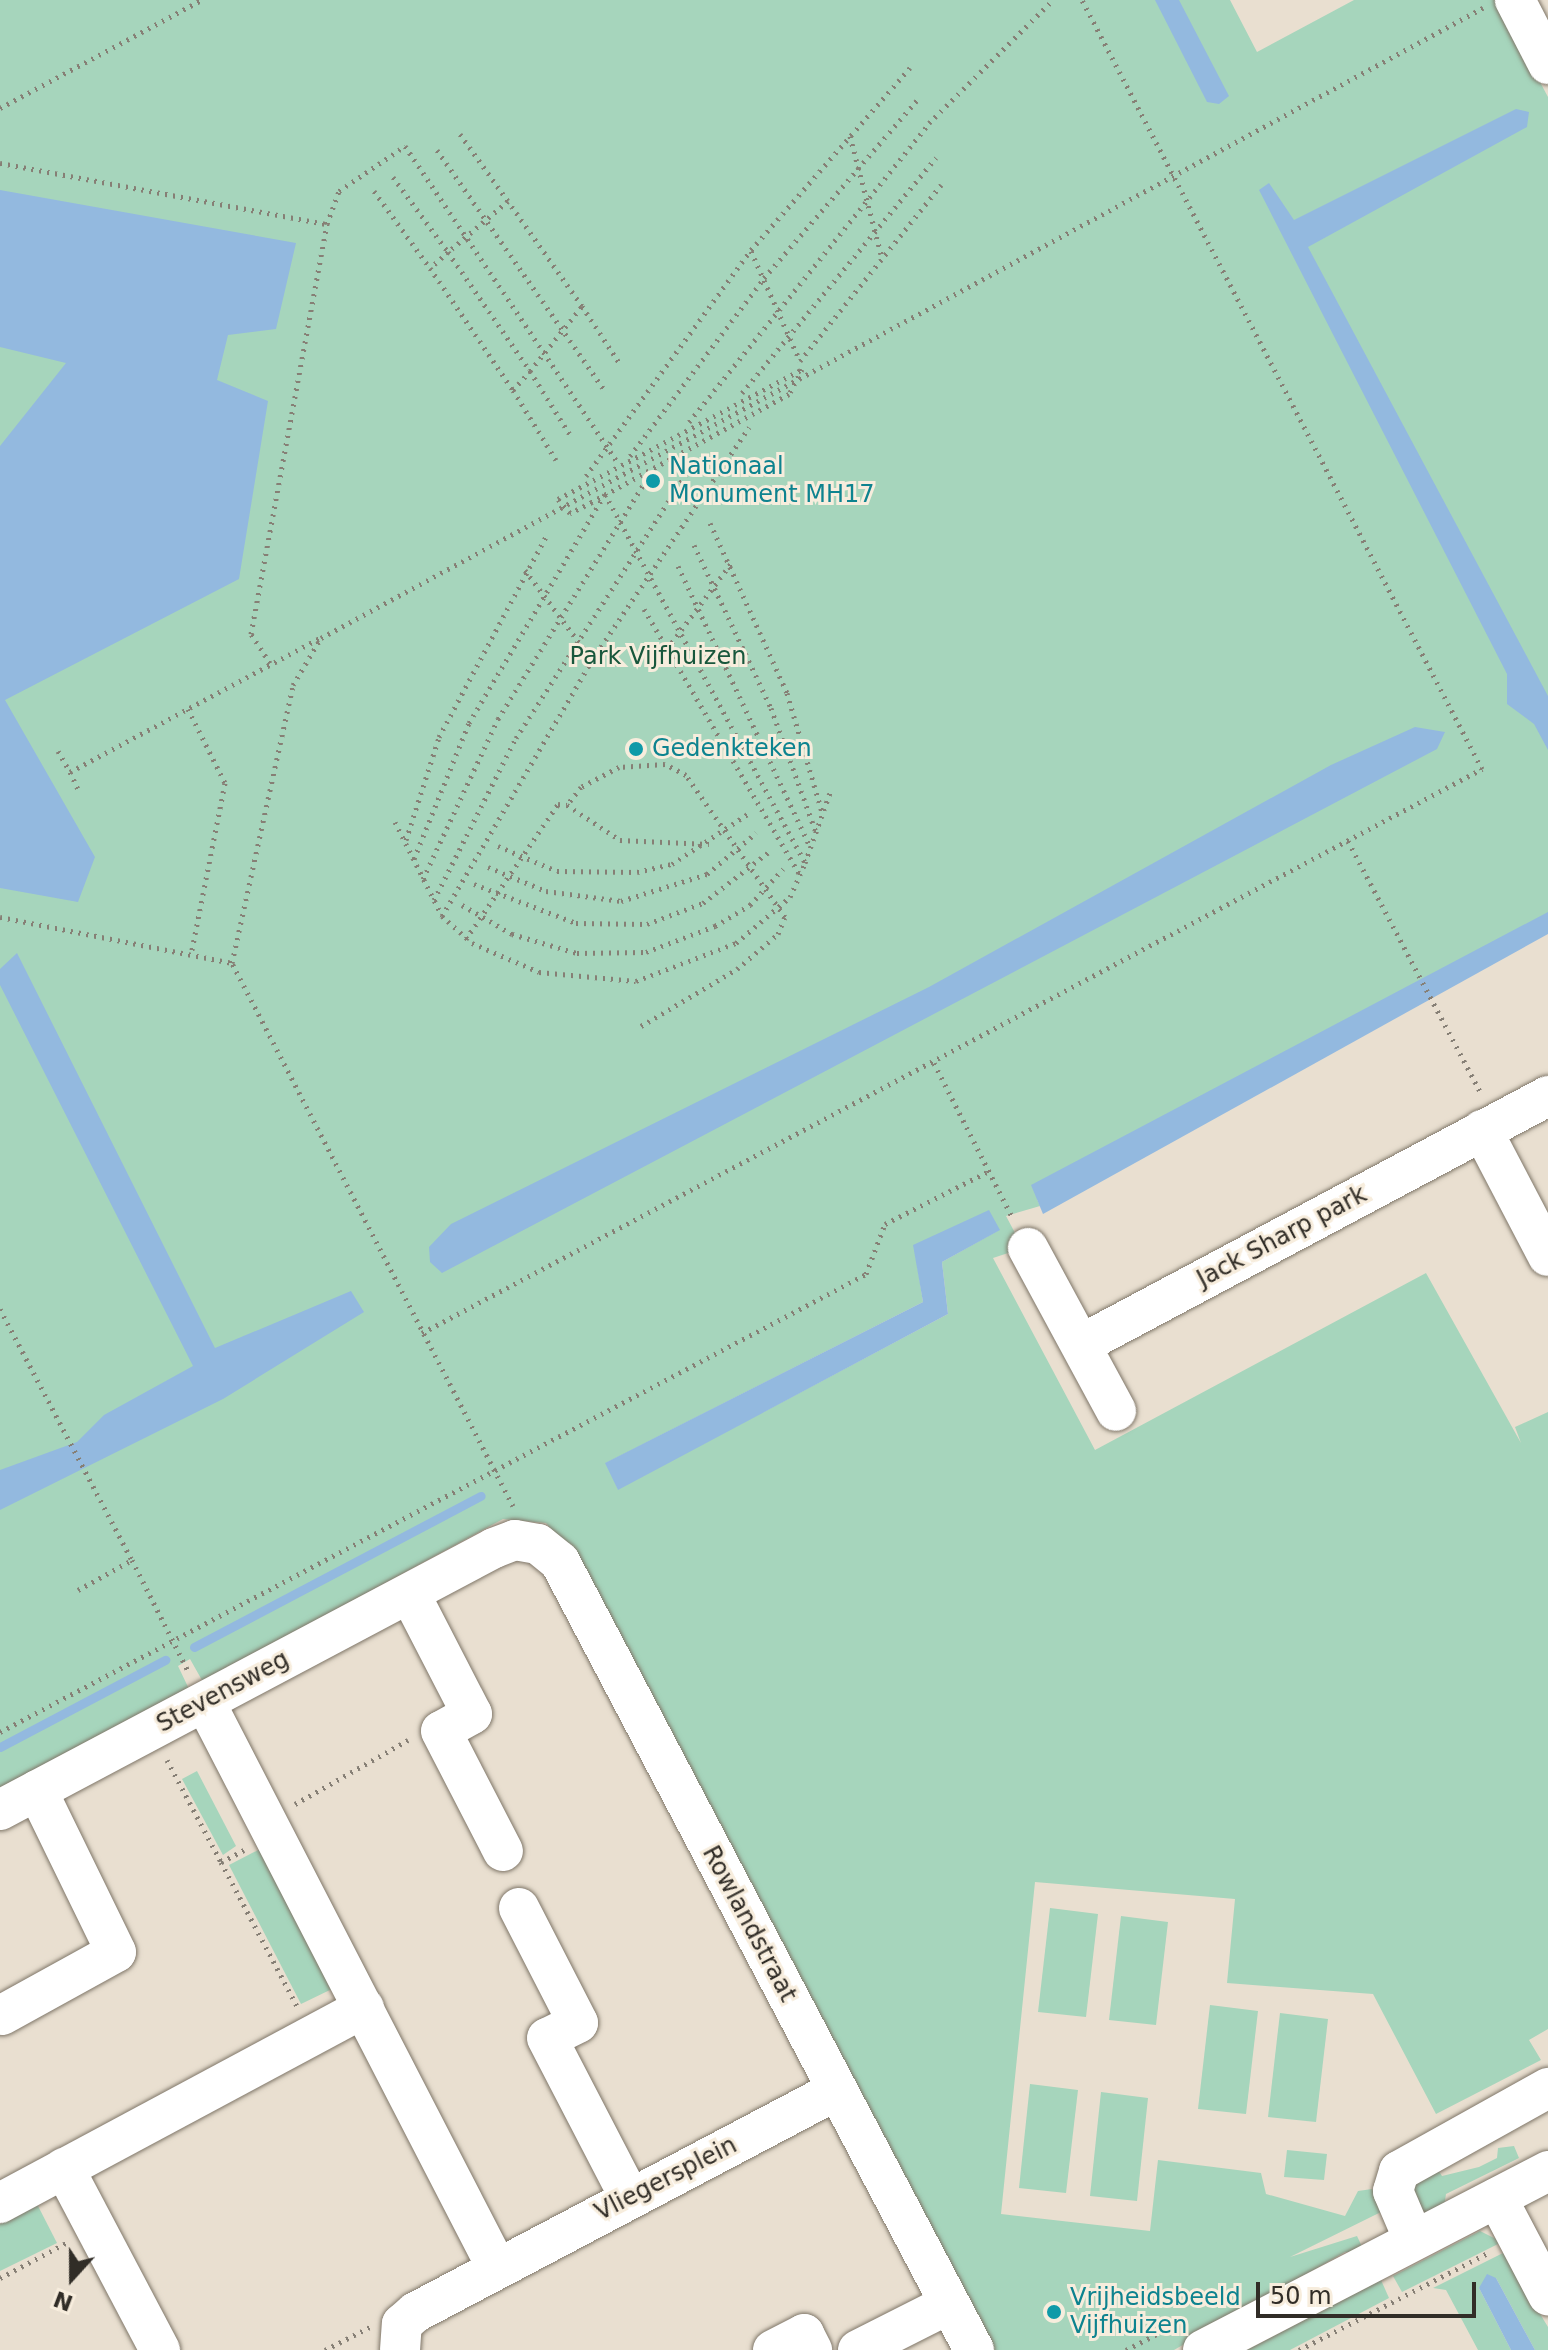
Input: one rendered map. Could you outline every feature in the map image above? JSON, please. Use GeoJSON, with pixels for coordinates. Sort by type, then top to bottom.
{"type":"FeatureCollection","features":[{"type":"Feature","properties":{"kind":"street"},"geometry":{"type":"LineString","coordinates":[[1515,0],[1548,64]]}},
{"type":"Feature","properties":{"kind":"street","name":"Jack Sharp park"},"geometry":{"type":"LineString","coordinates":[[1082,1344],[1548,1096]]}},
{"type":"Feature","properties":{"kind":"street"},"geometry":{"type":"LineString","coordinates":[[1489,1126],[1548,1256]]}},
{"type":"Feature","properties":{"kind":"street"},"geometry":{"type":"LineString","coordinates":[[1028,1248],[1116,1411]]}},
{"type":"Feature","properties":{"kind":"street","name":"Stevensweg"},"geometry":{"type":"LineString","coordinates":[[0,1810],[494,1548],[515,1540],[538,1544]]}},
{"type":"Feature","properties":{"kind":"street","name":"Rowlandstraat"},"geometry":{"type":"LineString","coordinates":[[538,1544],[560,1562],[974,2350]]}},
{"type":"Feature","properties":{"kind":"street"},"geometry":{"type":"LineString","coordinates":[[410,1594],[472,1714],[441,1731],[503,1851]]}},
{"type":"Feature","properties":{"kind":"street"},"geometry":{"type":"LineString","coordinates":[[205,1702],[497,2268]]}},
{"type":"Feature","properties":{"kind":"street"},"geometry":{"type":"LineString","coordinates":[[2,2015],[116,1952],[37,1790]]}},
{"type":"Feature","properties":{"kind":"street"},"geometry":{"type":"LineString","coordinates":[[519,1908],[578,2023],[547,2038],[630,2198]]}},
{"type":"Feature","properties":{"kind":"street"},"geometry":{"type":"LineString","coordinates":[[0,2203],[364,2008]]}},
{"type":"Feature","properties":{"kind":"street"},"geometry":{"type":"LineString","coordinates":[[1413,2238],[1393,2191],[1399,2171],[1548,2088]]}},
{"type":"Feature","properties":{"kind":"street","name":"Vliegersplein"},"geometry":{"type":"LineString","coordinates":[[401,2337],[497,2268],[836,2091]]}},
{"type":"Feature","properties":{"kind":"street"},"geometry":{"type":"LineString","coordinates":[[64,2168],[160,2350]]}},
{"type":"Feature","properties":{"kind":"street"},"geometry":{"type":"LineString","coordinates":[[1203,2350],[1413,2238],[1548,2171]]}},
{"type":"Feature","properties":{"kind":"street"},"geometry":{"type":"LineString","coordinates":[[1497,2198],[1548,2295]]}},
{"type":"Feature","properties":{"kind":"street"},"geometry":{"type":"LineString","coordinates":[[858,2350],[949,2304]]}},
{"type":"Feature","properties":{"kind":"street"},"geometry":{"type":"LineString","coordinates":[[773,2350],[804,2334],[812,2350]]}},
{"type":"Feature","properties":{"kind":"path"},"geometry":{"type":"LineString","coordinates":[[0,108],[201,0]]}},
{"type":"Feature","properties":{"kind":"path"},"geometry":{"type":"LineString","coordinates":[[689,422],[776,305],[867,197],[1053,0]]}},
{"type":"Feature","properties":{"kind":"path"},"geometry":{"type":"LineString","coordinates":[[422,1333],[1482,769],[1480,756],[1082,0]]}},
{"type":"Feature","properties":{"kind":"path"},"geometry":{"type":"LineString","coordinates":[[70,772],[795,384],[1498,0]]}},
{"type":"Feature","properties":{"kind":"path"},"geometry":{"type":"LineString","coordinates":[[586,476],[751,250],[910,68]]}},
{"type":"Feature","properties":{"kind":"path"},"geometry":{"type":"LineString","coordinates":[[627,460],[764,278],[918,99]]}},
{"type":"Feature","properties":{"kind":"path"},"geometry":{"type":"LineString","coordinates":[[460,134],[620,364]]}},
{"type":"Feature","properties":{"kind":"path"},"geometry":{"type":"LineString","coordinates":[[850,135],[881,255]]}},
{"type":"Feature","properties":{"kind":"path"},"geometry":{"type":"LineString","coordinates":[[270,663],[251,634],[327,224],[339,191],[405,146],[547,350],[608,442],[619,464]]}},
{"type":"Feature","properties":{"kind":"path"},"geometry":{"type":"LineString","coordinates":[[437,150],[488,218],[604,389]]}},
{"type":"Feature","properties":{"kind":"path"},"geometry":{"type":"LineString","coordinates":[[742,393],[874,227],[936,158]]}},
{"type":"Feature","properties":{"kind":"path"},"geometry":{"type":"LineString","coordinates":[[0,163],[327,224]]}},
{"type":"Feature","properties":{"kind":"path"},"geometry":{"type":"LineString","coordinates":[[393,177],[530,371],[572,438]]}},
{"type":"Feature","properties":{"kind":"path"},"geometry":{"type":"LineString","coordinates":[[800,361],[881,255],[941,185]]}},
{"type":"Feature","properties":{"kind":"path"},"geometry":{"type":"LineString","coordinates":[[374,191],[513,390],[556,460]]}},
{"type":"Feature","properties":{"kind":"path"},"geometry":{"type":"LineString","coordinates":[[430,268],[508,201]]}},
{"type":"Feature","properties":{"kind":"path"},"geometry":{"type":"LineString","coordinates":[[751,250],[800,361],[802,369],[789,394],[570,513],[558,499],[802,369]]}},
{"type":"Feature","properties":{"kind":"path"},"geometry":{"type":"LineString","coordinates":[[513,390],[582,306]]}},
{"type":"Feature","properties":{"kind":"path"},"geometry":{"type":"LineString","coordinates":[[442,916],[592,660],[749,427]]}},
{"type":"Feature","properties":{"kind":"path"},"geometry":{"type":"LineString","coordinates":[[434,900],[577,636],[697,457]]}},
{"type":"Feature","properties":{"kind":"path"},"geometry":{"type":"LineString","coordinates":[[423,879],[460,789],[560,614],[647,479]]}},
{"type":"Feature","properties":{"kind":"path"},"geometry":{"type":"LineString","coordinates":[[605,494],[683,628],[805,863]]}},
{"type":"Feature","properties":{"kind":"path"},"geometry":{"type":"LineString","coordinates":[[414,859],[469,723],[543,592],[605,494]]}},
{"type":"Feature","properties":{"kind":"path"},"geometry":{"type":"LineString","coordinates":[[710,523],[732,562],[787,693],[822,813]]}},
{"type":"Feature","properties":{"kind":"path"},"geometry":{"type":"LineString","coordinates":[[405,842],[439,737],[525,570],[546,537]]}},
{"type":"Feature","properties":{"kind":"path"},"geometry":{"type":"LineString","coordinates":[[694,545],[716,584],[816,833]]}},
{"type":"Feature","properties":{"kind":"path"},"geometry":{"type":"LineString","coordinates":[[667,649],[732,562]]}},
{"type":"Feature","properties":{"kind":"path"},"geometry":{"type":"LineString","coordinates":[[678,566],[810,848]]}},
{"type":"Feature","properties":{"kind":"path"},"geometry":{"type":"LineString","coordinates":[[525,570],[592,660]]}},
{"type":"Feature","properties":{"kind":"path"},"geometry":{"type":"LineString","coordinates":[[644,609],[801,877]]}},
{"type":"Feature","properties":{"kind":"path"},"geometry":{"type":"LineString","coordinates":[[321,638],[293,685],[232,963],[422,1333],[490,1473],[538,1544]]}},
{"type":"Feature","properties":{"kind":"path"},"geometry":{"type":"LineString","coordinates":[[188,709],[225,783],[191,955]]}},
{"type":"Feature","properties":{"kind":"path"},"geometry":{"type":"LineString","coordinates":[[58,751],[79,791]]}},
{"type":"Feature","properties":{"kind":"path"},"geometry":{"type":"LineString","coordinates":[[567,805],[603,772],[665,764],[695,784],[780,907],[785,924],[778,934],[737,969],[641,1026]]}},
{"type":"Feature","properties":{"kind":"path"},"geometry":{"type":"LineString","coordinates":[[395,822],[442,916],[466,939],[539,972],[636,981],[700,963],[780,907],[801,877],[831,790]]}},
{"type":"Feature","properties":{"kind":"path"},"geometry":{"type":"LineString","coordinates":[[466,939],[493,895],[558,804],[567,805],[620,840],[709,844]]}},
{"type":"Feature","properties":{"kind":"path"},"geometry":{"type":"LineString","coordinates":[[498,846],[557,871],[607,875],[672,864],[709,844],[751,812]]}},
{"type":"Feature","properties":{"kind":"path"},"geometry":{"type":"LineString","coordinates":[[488,867],[546,891],[621,901],[680,888],[740,848],[756,833]]}},
{"type":"Feature","properties":{"kind":"path"},"geometry":{"type":"LineString","coordinates":[[1348,841],[1416,970],[1489,1126]]}},
{"type":"Feature","properties":{"kind":"path"},"geometry":{"type":"LineString","coordinates":[[474,884],[493,895],[576,923],[647,924],[703,903],[753,868],[770,851]]}},
{"type":"Feature","properties":{"kind":"path"},"geometry":{"type":"LineString","coordinates":[[462,905],[480,917],[577,953],[646,952],[715,926],[767,889],[783,869]]}},
{"type":"Feature","properties":{"kind":"path"},"geometry":{"type":"LineString","coordinates":[[0,917],[232,963]]}},
{"type":"Feature","properties":{"kind":"path"},"geometry":{"type":"LineString","coordinates":[[934,1063],[1028,1248]]}},
{"type":"Feature","properties":{"kind":"path"},"geometry":{"type":"LineString","coordinates":[[0,1732],[171,1638],[866,1274],[885,1224],[987,1172]]}},
{"type":"Feature","properties":{"kind":"path"},"geometry":{"type":"LineString","coordinates":[[0,1309],[205,1702]]}},
{"type":"Feature","properties":{"kind":"path"},"geometry":{"type":"LineString","coordinates":[[78,1590],[132,1560]]}},
{"type":"Feature","properties":{"kind":"path"},"geometry":{"type":"LineString","coordinates":[[221,1862],[270,1827],[427,1729],[441,1731]]}},
{"type":"Feature","properties":{"kind":"path"},"geometry":{"type":"LineString","coordinates":[[151,1731],[313,2036]]}},
{"type":"Feature","properties":{"kind":"path"},"geometry":{"type":"LineString","coordinates":[[0,2278],[95,2228]]}},
{"type":"Feature","properties":{"kind":"path"},"geometry":{"type":"LineString","coordinates":[[1299,2350],[1518,2237]]}},
{"type":"Feature","properties":{"kind":"path"},"geometry":{"type":"LineString","coordinates":[[325,2350],[372,2326],[401,2337]]}},
{"type":"Feature","properties":{"kind":"green space","name":"Park Vijfhuizen"},"geometry":{"type":"Polygon","coordinates":[[[0,0],[1230,0],[1257,52],[1354,0],[1496,0],[1548,97],[1548,921],[1037,1199],[1040,1206],[1006,1216],[1023,1248],[993,1258],[1095,1450],[1426,1273],[1521,1443],[1515,1427],[1548,1412],[1548,2029],[1529,2040],[1541,2060],[1436,2114],[1373,1994],[1227,1983],[1235,1899],[1035,1882],[1001,2214],[1150,2231],[1158,2160],[1261,2173],[1266,2194],[1345,2216],[1358,2191],[1372,2189],[1381,2212],[1290,2257],[1357,2236],[1365,2253],[1345,2252],[1174,2350],[993,2350],[565,1545],[546,1523],[503,1519],[203,1682],[190,1659],[178,1666],[189,1689],[0,1791],[0,0]],[[999,1230],[917,1264],[923,1302],[606,1463],[618,1489],[948,1314],[942,1262],[999,1230]]]}},
{"type":"Feature","properties":{"kind":"green space"},"geometry":{"type":"Polygon","coordinates":[[[197,1771],[236,1846],[223,1855],[182,1779],[197,1771]]]}},
{"type":"Feature","properties":{"kind":"green space"},"geometry":{"type":"Polygon","coordinates":[[[264,1847],[334,1988],[301,2004],[229,1865],[264,1847]]]}},
{"type":"Feature","properties":{"kind":"green space"},"geometry":{"type":"Polygon","coordinates":[[[1050,1908],[1098,1914],[1086,2017],[1038,2012],[1050,1908]]]}},
{"type":"Feature","properties":{"kind":"green space"},"geometry":{"type":"Polygon","coordinates":[[[1121,1916],[1168,1922],[1156,2025],[1109,2020],[1121,1916]]]}},
{"type":"Feature","properties":{"kind":"green space"},"geometry":{"type":"Polygon","coordinates":[[[1210,2005],[1258,2011],[1246,2114],[1198,2109],[1210,2005]]]}},
{"type":"Feature","properties":{"kind":"green space"},"geometry":{"type":"Polygon","coordinates":[[[1280,2013],[1328,2019],[1316,2122],[1268,2117],[1280,2013]]]}},
{"type":"Feature","properties":{"kind":"green space"},"geometry":{"type":"Polygon","coordinates":[[[1030,2084],[1078,2090],[1066,2193],[1019,2188],[1030,2084]]]}},
{"type":"Feature","properties":{"kind":"green space"},"geometry":{"type":"Polygon","coordinates":[[[1101,2092],[1148,2098],[1137,2201],[1090,2196],[1101,2092]]]}},
{"type":"Feature","properties":{"kind":"green space"},"geometry":{"type":"Polygon","coordinates":[[[1514,2146],[1519,2158],[1446,2194],[1444,2207],[1418,2218],[1409,2186],[1438,2170],[1442,2176],[1479,2167],[1497,2158],[1498,2148],[1514,2146]]]}},
{"type":"Feature","properties":{"kind":"green space"},"geometry":{"type":"Polygon","coordinates":[[[1287,2150],[1327,2154],[1324,2180],[1284,2177],[1287,2150]]]}},
{"type":"Feature","properties":{"kind":"green space"},"geometry":{"type":"Polygon","coordinates":[[[37,2204],[57,2243],[0,2271],[0,2224],[37,2204]]]}},
{"type":"Feature","properties":{"kind":"green space"},"geometry":{"type":"Polygon","coordinates":[[[1480,2231],[1502,2242],[1402,2292],[1393,2276],[1480,2231]]]}},
{"type":"Feature","properties":{"kind":"green space"},"geometry":{"type":"Polygon","coordinates":[[[1503,2253],[1548,2327],[1548,2350],[1535,2350],[1496,2278],[1479,2288],[1511,2350],[1478,2350],[1446,2290],[1433,2288],[1503,2253]]]}},
{"type":"Feature","properties":{"kind":"green space"},"geometry":{"type":"Polygon","coordinates":[[[1381,2280],[1389,2298],[1290,2350],[1247,2350],[1381,2280]]]}},
{"type":"Feature","properties":{"kind":"water"},"geometry":{"type":"Polygon","coordinates":[[[1155,0],[1179,0],[1229,96],[1219,104],[1207,102],[1155,0]]]}},
{"type":"Feature","properties":{"kind":"water"},"geometry":{"type":"Polygon","coordinates":[[[1516,109],[1529,112],[1527,127],[1308,247],[1548,696],[1548,750],[1534,724],[1507,704],[1507,674],[1259,190],[1269,183],[1294,220],[1516,109]]]}},
{"type":"Feature","properties":{"kind":"water"},"geometry":{"type":"Polygon","coordinates":[[[0,190],[296,243],[276,329],[228,335],[217,380],[268,401],[239,579],[5,700],[95,857],[78,902],[0,888],[0,446],[66,363],[0,347],[0,190]]]}},
{"type":"Feature","properties":{"kind":"water"},"geometry":{"type":"Polygon","coordinates":[[[1415,727],[1445,732],[1437,749],[442,1273],[430,1262],[429,1247],[451,1224],[929,987],[1331,765],[1415,727]]]}},
{"type":"Feature","properties":{"kind":"water"},"geometry":{"type":"Polygon","coordinates":[[[1548,912],[1548,934],[1043,1214],[1031,1185],[1548,912]]]}},
{"type":"Feature","properties":{"kind":"water"},"geometry":{"type":"Polygon","coordinates":[[[17,953],[215,1348],[351,1291],[364,1312],[223,1399],[0,1510],[0,1470],[77,1442],[104,1415],[193,1366],[0,985],[0,969],[17,953]]]}},
{"type":"Feature","properties":{"kind":"water"},"geometry":{"type":"Polygon","coordinates":[[[989,1210],[1000,1230],[942,1262],[948,1314],[618,1490],[605,1463],[923,1302],[913,1245],[989,1210]]]}},
{"type":"Feature","properties":{"kind":"water"},"geometry":{"type":"Polygon","coordinates":[[[1487,2274],[1496,2278],[1535,2350],[1511,2350],[1479,2288],[1487,2274]]]}},
{"type":"Feature","properties":{"kind":"waterway"},"geometry":{"type":"LineString","coordinates":[[194,1647],[481,1496]]}},
{"type":"Feature","properties":{"kind":"waterway"},"geometry":{"type":"LineString","coordinates":[[0,1747],[165,1660]]}},
{"type":"Feature","properties":{"kind":"place","name":"Nationaal Monument MH17"},"geometry":{"type":"Point","coordinates":[653,481]}},
{"type":"Feature","properties":{"kind":"place","name":"Gedenkteken"},"geometry":{"type":"Point","coordinates":[636,749]}},
{"type":"Feature","properties":{"kind":"place","name":"Vrijheidsbeeld Vijfhuizen"},"geometry":{"type":"Point","coordinates":[1054,2312]}}]}
